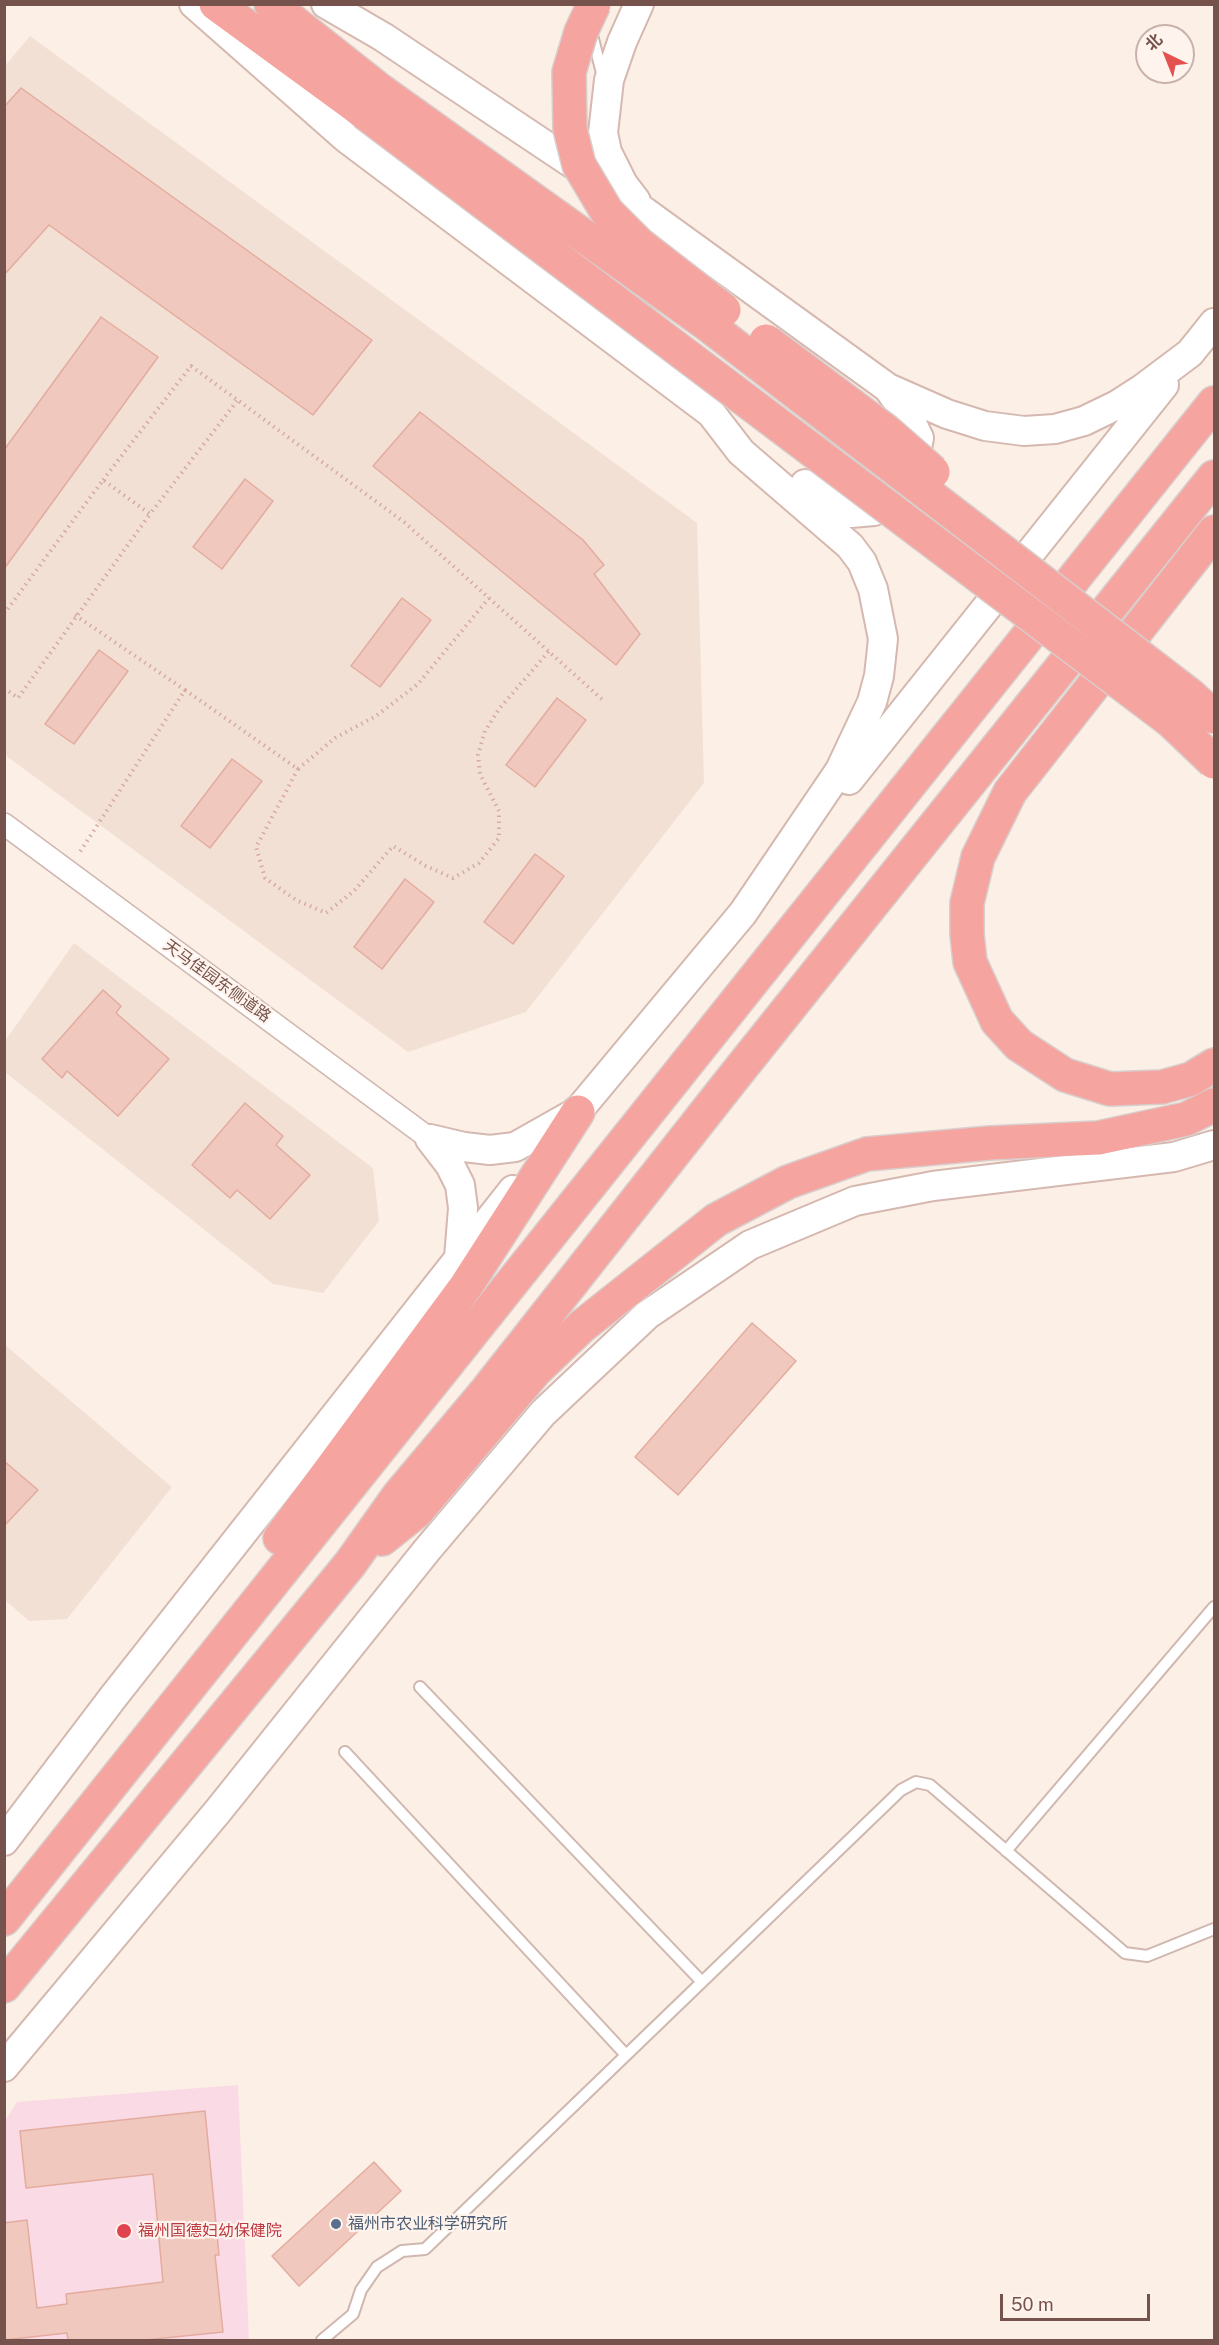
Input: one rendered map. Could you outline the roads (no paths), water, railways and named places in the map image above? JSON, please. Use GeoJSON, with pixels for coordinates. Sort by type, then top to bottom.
{"type":"FeatureCollection","features":[{"type":"Feature","properties":{"kind":"highway"},"geometry":{"type":"LineString","coordinates":[[216,4],[373,102],[704,322],[1190,695]]}},
{"type":"Feature","properties":{"kind":"highway"},"geometry":{"type":"LineString","coordinates":[[271,4],[373,102],[1171,721],[1215,762]]}},
{"type":"Feature","properties":{"kind":"highway"},"geometry":{"type":"LineString","coordinates":[[594,4],[581,32],[569,72],[568,110],[579,165],[607,212],[639,244],[886,431],[1215,717]]}},
{"type":"Feature","properties":{"kind":"highway"},"geometry":{"type":"LineString","coordinates":[[4,1919],[1215,403]]}},
{"type":"Feature","properties":{"kind":"highway"},"geometry":{"type":"LineString","coordinates":[[408,1503],[488,1389],[732,1078],[1215,477]]}},
{"type":"Feature","properties":{"kind":"highway"},"geometry":{"type":"LineString","coordinates":[[1215,532],[1010,792],[978,857],[967,903],[967,934],[970,962],[996,1021],[1019,1046],[1065,1075],[1110,1089],[1140,1089],[1162,1087],[1191,1079],[1215,1065]]}},
{"type":"Feature","properties":{"kind":"highway"},"geometry":{"type":"LineString","coordinates":[[4,1986],[350,1564],[536,1370],[581,1327],[716,1220],[788,1182],[867,1154],[990,1143],[1098,1138],[1186,1119],[1215,1105]]}},
{"type":"Feature","properties":{"kind":"highway"},"geometry":{"type":"LineString","coordinates":[[4,1915],[578,1112]]}},
{"type":"Feature","properties":{"kind":"main road"},"geometry":{"type":"LineString","coordinates":[[194,4],[346,138],[838,509],[851,513],[874,511],[895,495],[913,468],[918,453],[919,438],[909,417],[888,388]]}},
{"type":"Feature","properties":{"kind":"main road"},"geometry":{"type":"LineString","coordinates":[[326,4],[383,37],[645,212],[888,388],[947,414],[985,426],[1024,431],[1055,429],[1084,421],[1117,405],[1190,353]]}},
{"type":"Feature","properties":{"kind":"main road"},"geometry":{"type":"LineString","coordinates":[[639,4],[622,42],[607,95],[603,133],[607,152],[623,184],[645,212]]}},
{"type":"Feature","properties":{"kind":"main road"},"geometry":{"type":"LineString","coordinates":[[430,1139],[490,1150],[515,1147],[578,1112],[743,913],[1215,323]]}},
{"type":"Feature","properties":{"kind":"main road"},"geometry":{"type":"LineString","coordinates":[[711,413],[741,452],[850,546],[862,562],[873,589],[883,639],[882,658],[872,702],[858,735],[840,770],[743,913]]}},
{"type":"Feature","properties":{"kind":"main road"},"geometry":{"type":"LineString","coordinates":[[4,1841],[114,1696],[320,1434],[462,1272],[463,1208],[460,1185],[450,1165],[430,1139]]}},
{"type":"Feature","properties":{"kind":"main road"},"geometry":{"type":"LineString","coordinates":[[4,2067],[218,1811],[427,1550],[543,1413],[647,1316],[750,1245],[855,1201],[933,1186],[1174,1157],[1215,1145]]}},
{"type":"Feature","properties":{"kind":"main road"},"geometry":{"type":"LineString","coordinates":[[514,1447],[587,1344],[641,1279]]}},
{"type":"Feature","properties":{"kind":"street","name":"天马佳园东侧道路"},"geometry":{"type":"LineString","coordinates":[[4,824],[430,1139]]}},
{"type":"Feature","properties":{"kind":"lane"},"geometry":{"type":"LineString","coordinates":[[585,4],[607,95]]}},
{"type":"Feature","properties":{"kind":"lane"},"geometry":{"type":"LineString","coordinates":[[1006,1851],[1215,1607]]}},
{"type":"Feature","properties":{"kind":"lane"},"geometry":{"type":"LineString","coordinates":[[420,1687],[702,1982]]}},
{"type":"Feature","properties":{"kind":"lane"},"geometry":{"type":"LineString","coordinates":[[345,1752],[626,2055]]}},
{"type":"Feature","properties":{"kind":"lane"},"geometry":{"type":"LineString","coordinates":[[322,2340],[353,2314],[361,2290],[378,2267],[402,2251],[425,2249],[901,1790],[916,1782],[930,1785],[1125,1953],[1147,1956],[1215,1929]]}},
{"type":"Feature","properties":{"kind":"place","name":"福州市农业科学研究所"},"geometry":{"type":"Point","coordinates":[336,2224]}},
{"type":"Feature","properties":{"kind":"place","name":"福州国德妇幼保健院"},"geometry":{"type":"Point","coordinates":[124,2231]}}]}
